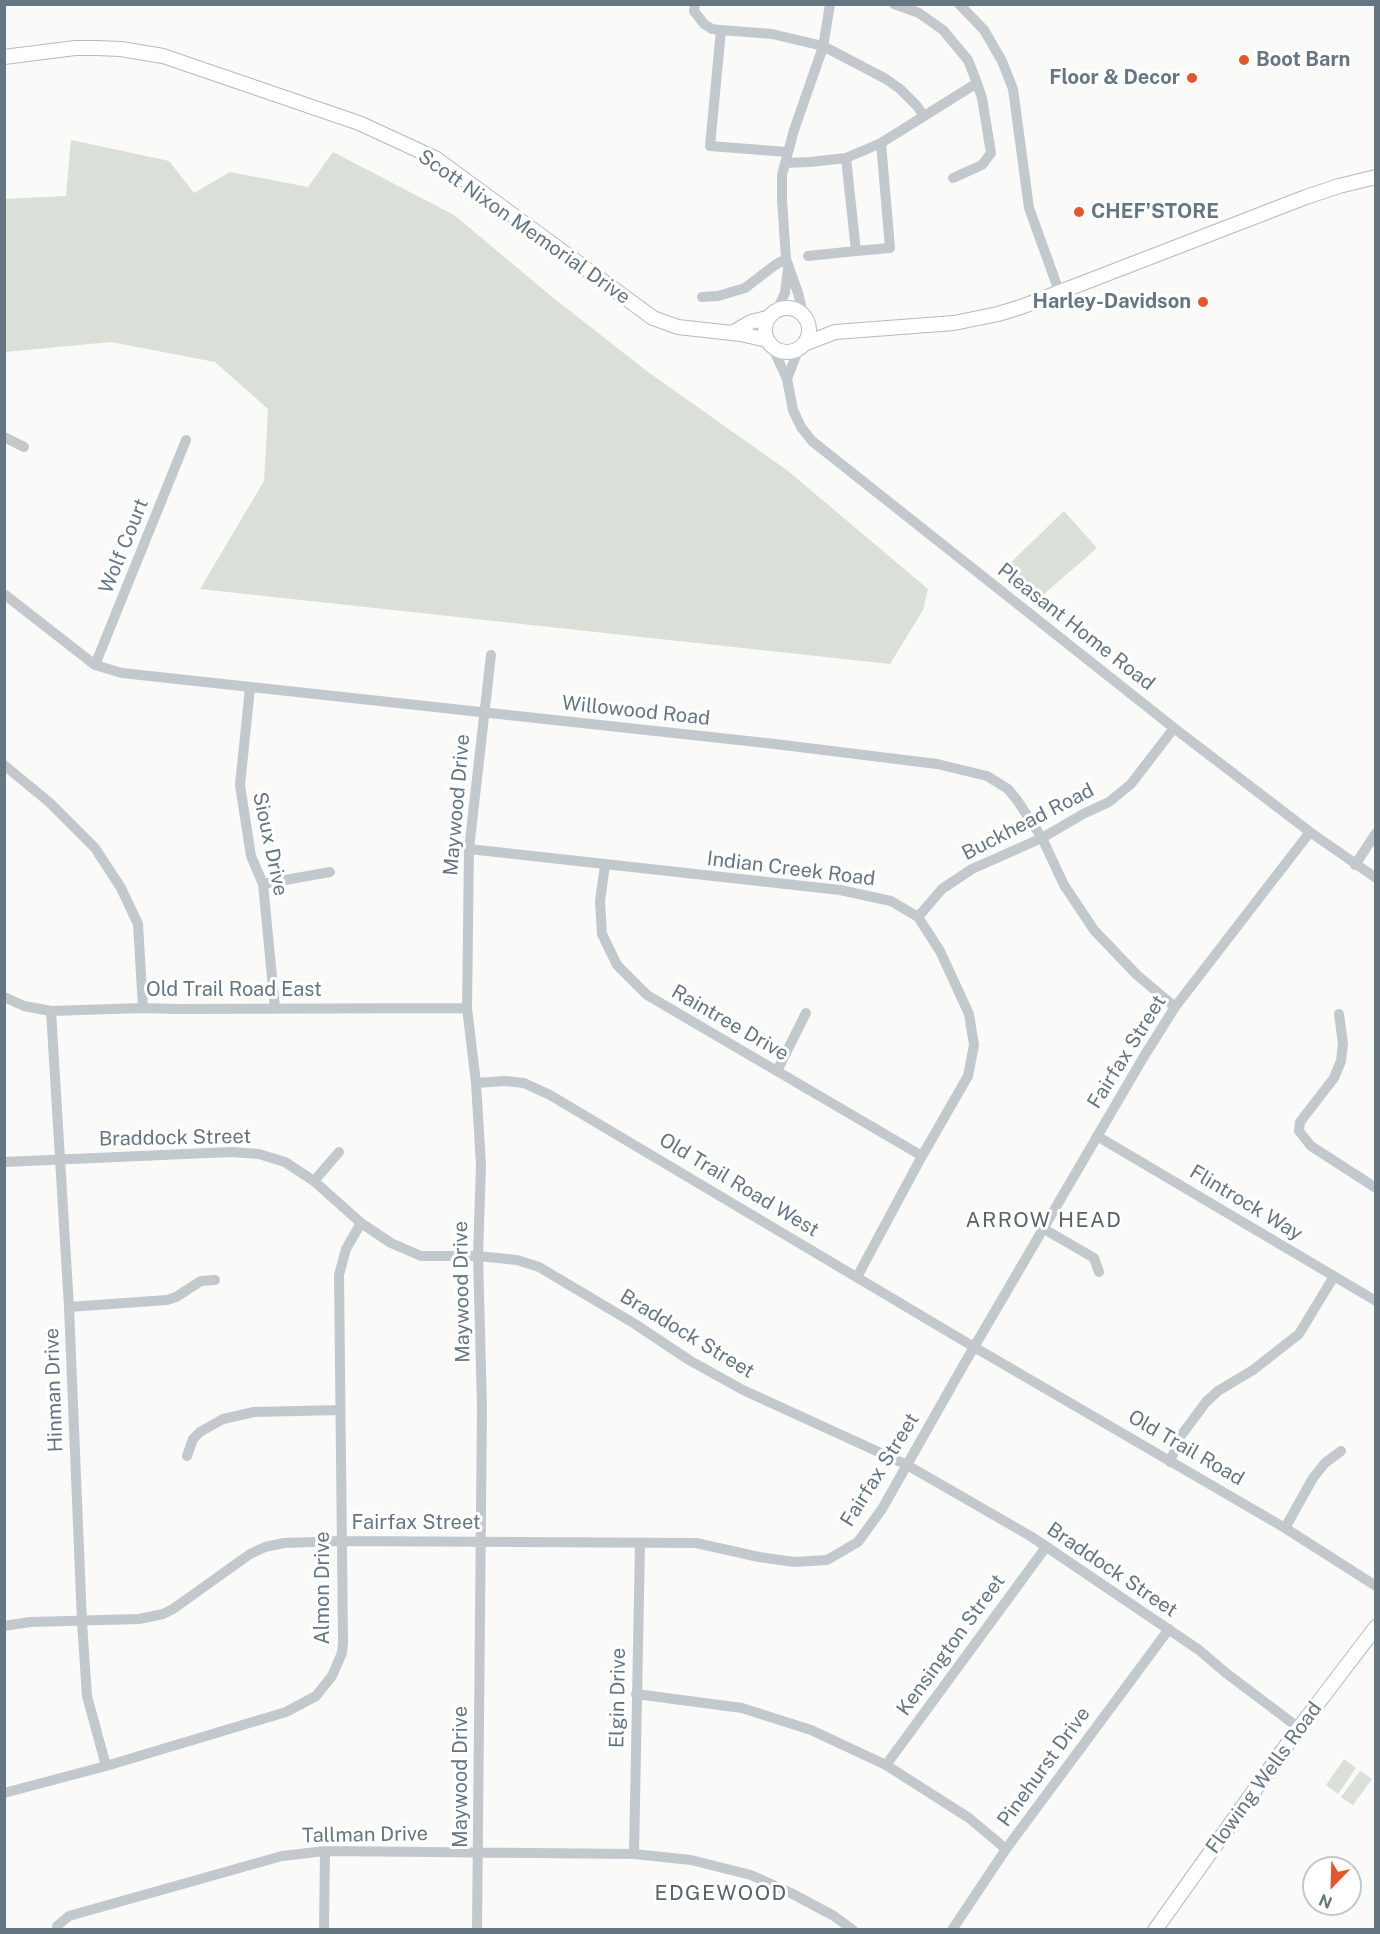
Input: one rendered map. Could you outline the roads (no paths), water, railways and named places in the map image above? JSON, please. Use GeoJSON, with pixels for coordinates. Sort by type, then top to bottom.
{"type":"FeatureCollection","features":[{"type":"Feature","properties":{"kind":"main road","name":"Scott Nixon Memorial Drive"},"geometry":{"type":"LineString","coordinates":[[4,57],[75,48],[121,49],[163,56],[359,123],[435,158],[653,318],[678,327],[732,333],[769,343]]}},
{"type":"Feature","properties":{"kind":"main road"},"geometry":{"type":"LineString","coordinates":[[767,318],[764,333],[769,343],[786,352],[836,332],[954,323],[976,319],[1021,307],[1306,197],[1376,177]]}},
{"type":"Feature","properties":{"kind":"main road"},"geometry":{"type":"LineString","coordinates":[[732,333],[751,322],[767,318],[778,308],[793,308],[836,332]]}},
{"type":"Feature","properties":{"kind":"main road"},"geometry":{"type":"LineString","coordinates":[[802,346],[809,330],[805,316]]}},
{"type":"Feature","properties":{"kind":"main road","name":"Flowing Wells Road"},"geometry":{"type":"LineString","coordinates":[[1155,1929],[1299,1728],[1376,1628]]}},
{"type":"Feature","properties":{"kind":"street"},"geometry":{"type":"LineString","coordinates":[[695,4],[694,10],[704,24],[712,29],[772,34],[823,45],[886,79],[900,89],[924,116]]}},
{"type":"Feature","properties":{"kind":"street"},"geometry":{"type":"LineString","coordinates":[[778,308],[785,293],[787,264],[782,175],[823,45],[830,4]]}},
{"type":"Feature","properties":{"kind":"street"},"geometry":{"type":"LineString","coordinates":[[894,4],[918,13],[943,30],[968,60],[977,82],[982,98],[991,153],[982,165],[953,178]]}},
{"type":"Feature","properties":{"kind":"street"},"geometry":{"type":"LineString","coordinates":[[959,4],[984,30],[1002,61],[1013,89],[1029,208],[1059,291]]}},
{"type":"Feature","properties":{"kind":"street"},"geometry":{"type":"LineString","coordinates":[[721,30],[710,146],[810,162],[846,158],[881,143],[977,82]]}},
{"type":"Feature","properties":{"kind":"street"},"geometry":{"type":"LineString","coordinates":[[808,256],[890,248],[881,143]]}},
{"type":"Feature","properties":{"kind":"street"},"geometry":{"type":"LineString","coordinates":[[846,158],[856,251]]}},
{"type":"Feature","properties":{"kind":"street"},"geometry":{"type":"LineString","coordinates":[[702,297],[718,296],[745,288],[776,265],[787,264]]}},
{"type":"Feature","properties":{"kind":"street"},"geometry":{"type":"LineString","coordinates":[[787,264],[805,316]]}},
{"type":"Feature","properties":{"kind":"street","name":"Pleasant Home Road"},"geometry":{"type":"LineString","coordinates":[[769,343],[787,379],[793,411],[801,428],[812,441],[1174,728],[1310,832],[1376,878]]}},
{"type":"Feature","properties":{"kind":"street"},"geometry":{"type":"LineString","coordinates":[[787,379],[802,346]]}},
{"type":"Feature","properties":{"kind":"street"},"geometry":{"type":"LineString","coordinates":[[4,437],[24,447]]}},
{"type":"Feature","properties":{"kind":"street","name":"Wolf Court"},"geometry":{"type":"LineString","coordinates":[[95,665],[186,440]]}},
{"type":"Feature","properties":{"kind":"street","name":"Willowood Road"},"geometry":{"type":"LineString","coordinates":[[4,594],[95,665],[122,673],[775,744],[937,764],[987,776],[1008,789],[1042,838],[1064,885],[1094,930],[1137,975],[1175,1007]]}},
{"type":"Feature","properties":{"kind":"street","name":"Maywood Drive"},"geometry":{"type":"LineString","coordinates":[[477,1929],[482,1407],[478,1256],[481,1165],[476,1083],[467,1008],[469,849],[491,655]]}},
{"type":"Feature","properties":{"kind":"street","name":"Sioux Drive"},"geometry":{"type":"LineString","coordinates":[[250,688],[240,785],[250,856],[263,884],[275,1008]]}},
{"type":"Feature","properties":{"kind":"street","name":"Buckhead Road"},"geometry":{"type":"LineString","coordinates":[[918,917],[942,889],[972,869],[1042,838],[1109,802],[1131,784],[1174,728]]}},
{"type":"Feature","properties":{"kind":"street"},"geometry":{"type":"LineString","coordinates":[[4,765],[49,802],[95,848],[120,888],[138,924],[143,1008]]}},
{"type":"Feature","properties":{"kind":"street","name":"Fairfax Street"},"geometry":{"type":"LineString","coordinates":[[4,1626],[30,1622],[139,1619],[163,1614],[174,1609],[238,1561],[265,1547],[303,1541],[696,1544],[794,1562],[827,1560],[858,1542],[882,1509],[1097,1136],[1175,1007],[1310,832]]}},
{"type":"Feature","properties":{"kind":"street"},"geometry":{"type":"LineString","coordinates":[[1355,865],[1376,833]]}},
{"type":"Feature","properties":{"kind":"street","name":"Indian Creek Road"},"geometry":{"type":"LineString","coordinates":[[469,849],[840,890],[891,901],[918,917],[940,951],[969,1014],[974,1045],[968,1076],[857,1277]]}},
{"type":"Feature","properties":{"kind":"street","name":"Raintree Drive"},"geometry":{"type":"LineString","coordinates":[[605,865],[600,901],[602,934],[617,965],[647,995],[922,1156]]}},
{"type":"Feature","properties":{"kind":"street"},"geometry":{"type":"LineString","coordinates":[[263,884],[330,872]]}},
{"type":"Feature","properties":{"kind":"street","name":"Old Trail Road East"},"geometry":{"type":"LineString","coordinates":[[4,997],[24,1006],[51,1011],[143,1008],[176,1010],[467,1008]]}},
{"type":"Feature","properties":{"kind":"street","name":"Hinman Drive"},"geometry":{"type":"LineString","coordinates":[[51,1011],[69,1306],[87,1696],[106,1766]]}},
{"type":"Feature","properties":{"kind":"street"},"geometry":{"type":"LineString","coordinates":[[777,1071],[806,1013]]}},
{"type":"Feature","properties":{"kind":"street"},"geometry":{"type":"LineString","coordinates":[[1339,1014],[1343,1044],[1341,1061],[1334,1078],[1300,1122],[1299,1131],[1311,1146],[1376,1188]]}},
{"type":"Feature","properties":{"kind":"street","name":"Old Trail Road West"},"geometry":{"type":"LineString","coordinates":[[476,1083],[505,1081],[524,1083],[550,1095],[974,1347]]}},
{"type":"Feature","properties":{"kind":"street","name":"Flintrock Way"},"geometry":{"type":"LineString","coordinates":[[1097,1136],[1333,1278],[1376,1301]]}},
{"type":"Feature","properties":{"kind":"street","name":"Braddock Street"},"geometry":{"type":"LineString","coordinates":[[4,1162],[231,1152],[259,1154],[285,1162],[314,1181],[361,1223],[391,1243],[421,1256],[478,1256],[517,1260],[539,1267],[635,1324],[689,1360],[743,1390],[908,1465],[973,1502],[1046,1547],[1169,1629],[1299,1728]]}},
{"type":"Feature","properties":{"kind":"street"},"geometry":{"type":"LineString","coordinates":[[314,1181],[339,1152]]}},
{"type":"Feature","properties":{"kind":"street","name":"Almon Drive"},"geometry":{"type":"LineString","coordinates":[[4,1793],[106,1766],[285,1712],[316,1696],[332,1676],[342,1653],[343,1642],[339,1275],[346,1249],[361,1223]]}},
{"type":"Feature","properties":{"kind":"street"},"geometry":{"type":"LineString","coordinates":[[1044,1229],[1094,1258],[1099,1272]]}},
{"type":"Feature","properties":{"kind":"street"},"geometry":{"type":"LineString","coordinates":[[1170,1462],[1180,1437],[1206,1402],[1218,1391],[1253,1370],[1299,1334],[1333,1278]]}},
{"type":"Feature","properties":{"kind":"street"},"geometry":{"type":"LineString","coordinates":[[69,1306],[167,1300],[201,1281],[215,1280]]}},
{"type":"Feature","properties":{"kind":"street","name":"Old Trail Road"},"geometry":{"type":"LineString","coordinates":[[974,1347],[1285,1528],[1376,1586]]}},
{"type":"Feature","properties":{"kind":"street"},"geometry":{"type":"LineString","coordinates":[[187,1456],[193,1439],[200,1432],[224,1419],[254,1412],[340,1410]]}},
{"type":"Feature","properties":{"kind":"street"},"geometry":{"type":"LineString","coordinates":[[1285,1528],[1313,1478],[1325,1463],[1341,1451]]}},
{"type":"Feature","properties":{"kind":"street","name":"Elgin Drive"},"geometry":{"type":"LineString","coordinates":[[634,1854],[640,1543]]}},
{"type":"Feature","properties":{"kind":"street","name":"Kensington Street"},"geometry":{"type":"LineString","coordinates":[[886,1765],[1046,1547]]}},
{"type":"Feature","properties":{"kind":"street","name":"Pinehurst Drive"},"geometry":{"type":"LineString","coordinates":[[952,1929],[1006,1849],[1169,1629]]}},
{"type":"Feature","properties":{"kind":"street"},"geometry":{"type":"LineString","coordinates":[[636,1694],[742,1708],[812,1730],[886,1765],[969,1818],[1006,1849]]}},
{"type":"Feature","properties":{"kind":"street"},"geometry":{"type":"LineString","coordinates":[[324,1929],[325,1851]]}},
{"type":"Feature","properties":{"kind":"street","name":"Tallman Drive"},"geometry":{"type":"LineString","coordinates":[[57,1929],[57,1926],[69,1916],[282,1856],[325,1851],[634,1854],[691,1860],[750,1875],[791,1893],[853,1929]]}},
{"type":"Feature","properties":{"kind":"place","name":"Boot Barn"},"geometry":{"type":"Point","coordinates":[1244,60]}},
{"type":"Feature","properties":{"kind":"place","name":"Floor & Decor"},"geometry":{"type":"Point","coordinates":[1192,78]}},
{"type":"Feature","properties":{"kind":"place","name":"CHEF'STORE"},"geometry":{"type":"Point","coordinates":[1079,212]}},
{"type":"Feature","properties":{"kind":"place","name":"Harley-Davidson"},"geometry":{"type":"Point","coordinates":[1203,302]}},
{"type":"Feature","properties":{"kind":"district","name":"ARROW HEAD"},"geometry":{"type":"Point","coordinates":[1044,1221]}},
{"type":"Feature","properties":{"kind":"district","name":"EDGEWOOD"},"geometry":{"type":"Point","coordinates":[721,1894]}}]}
